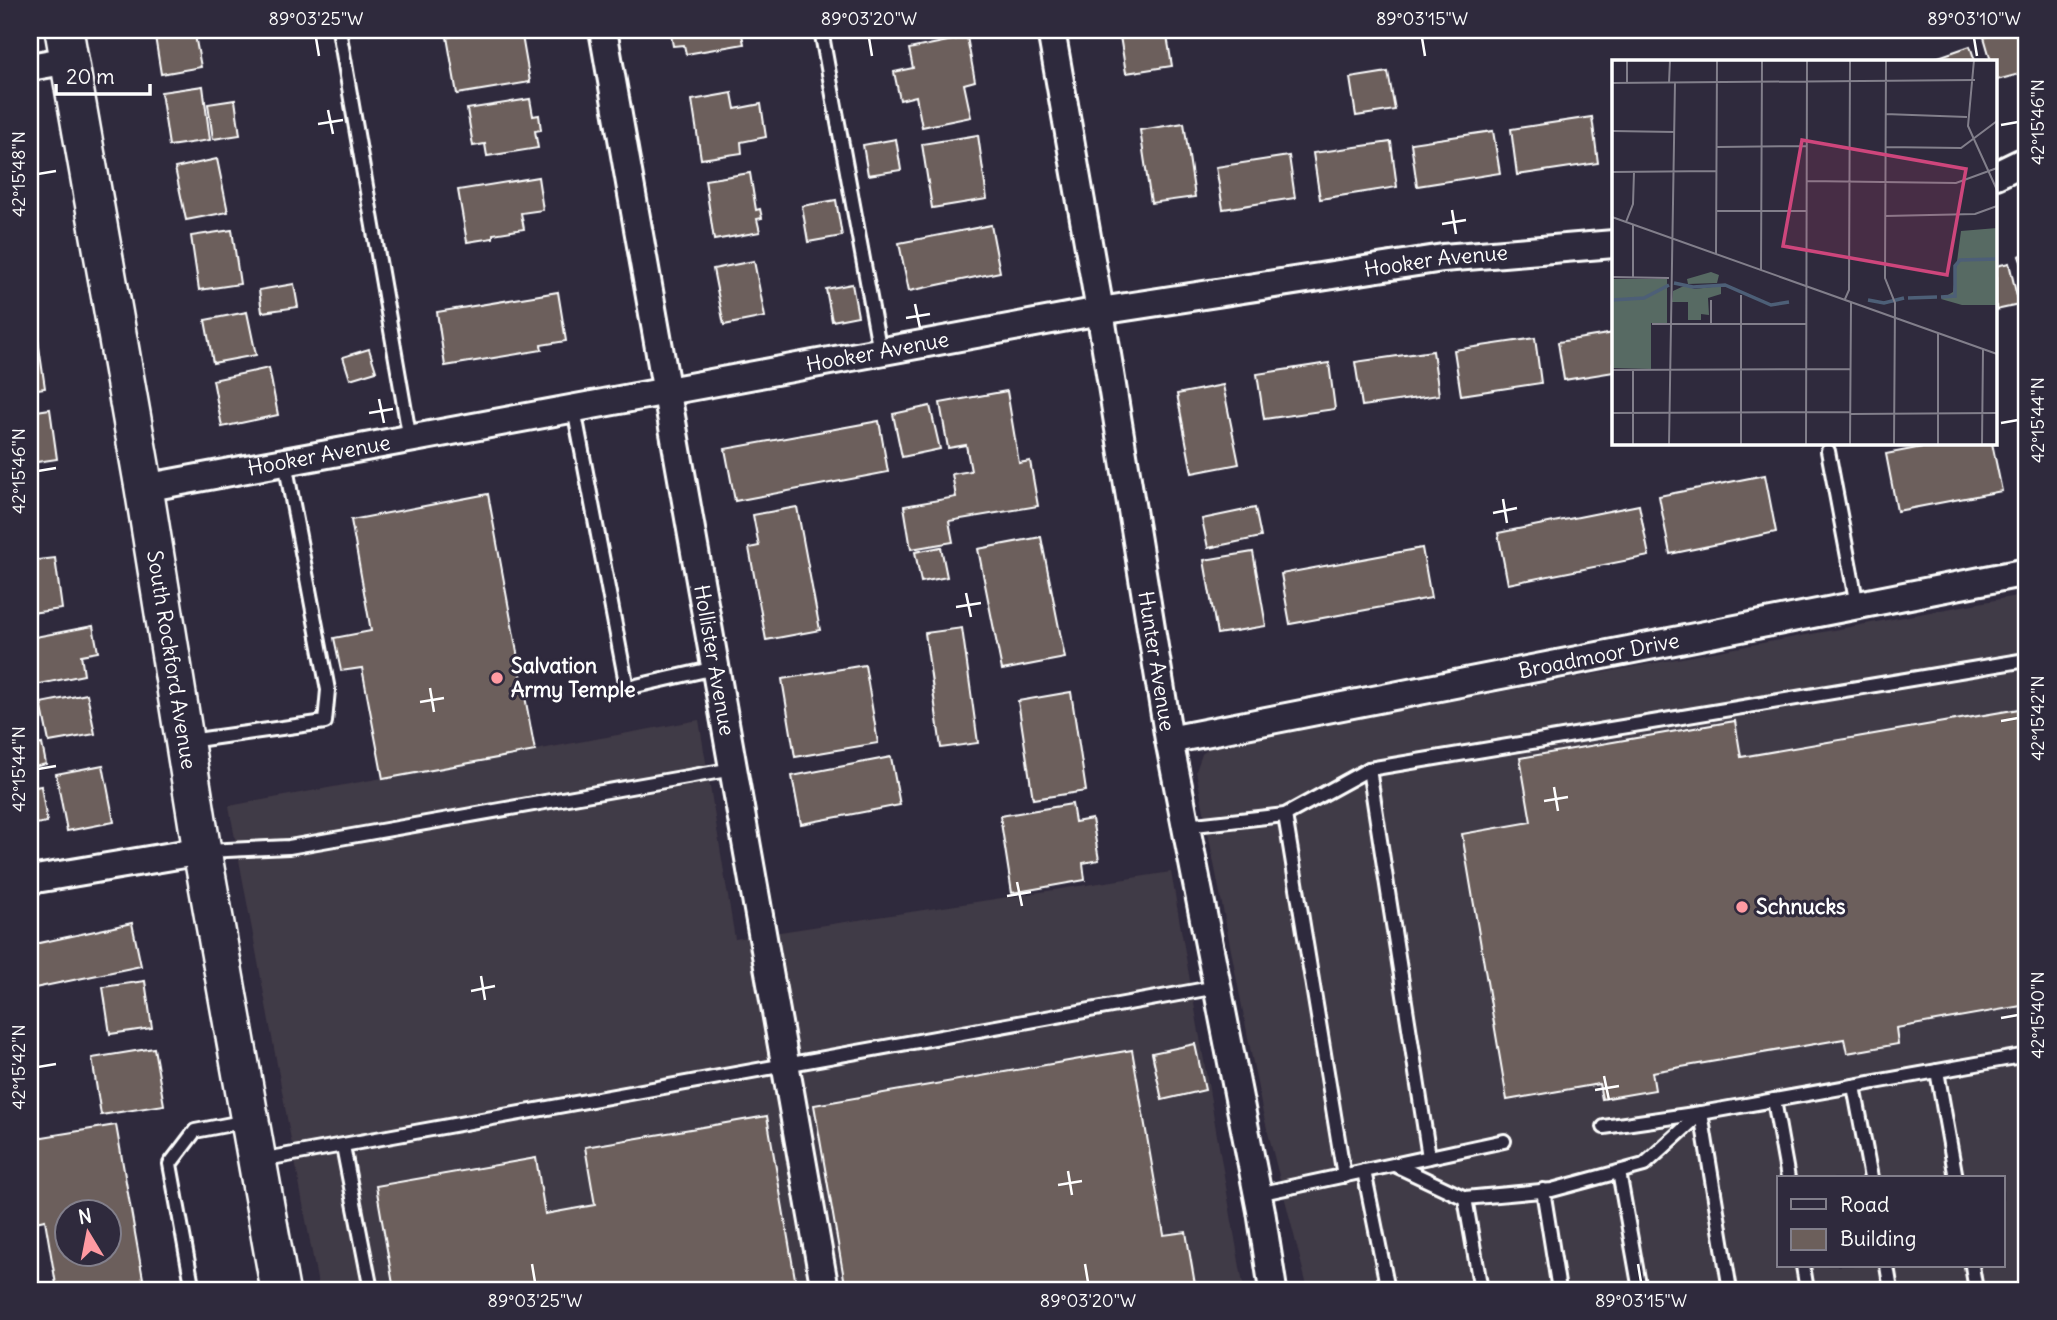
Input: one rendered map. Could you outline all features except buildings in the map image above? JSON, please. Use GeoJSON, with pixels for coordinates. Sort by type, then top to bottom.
{"type":"FeatureCollection","features":[{"type":"Feature","properties":{"kind":"street","name":"Hollister Avenue"},"geometry":{"type":"LineString","coordinates":[[603,30],[825,1290]]}},
{"type":"Feature","properties":{"kind":"street","name":"Hunter Avenue"},"geometry":{"type":"LineString","coordinates":[[1051,30],[1100,311],[1169,740],[1258,1194],[1273,1290]]}},
{"type":"Feature","properties":{"kind":"street"},"geometry":{"type":"LineString","coordinates":[[30,67],[66,45]]}},
{"type":"Feature","properties":{"kind":"street","name":"South Rockford Avenue"},"geometry":{"type":"LineString","coordinates":[[66,45],[144,488],[202,851],[280,1290]]}},
{"type":"Feature","properties":{"kind":"street"},"geometry":{"type":"LineString","coordinates":[[1997,174],[2027,160]]}},
{"type":"Feature","properties":{"kind":"street","name":"Hooker Avenue"},"geometry":{"type":"LineString","coordinates":[[144,488],[1100,311],[1443,258],[1612,244]]}},
{"type":"Feature","properties":{"kind":"street","name":"Broadmoor Drive"},"geometry":{"type":"LineString","coordinates":[[1169,740],[2027,572]]}},
{"type":"Feature","properties":{"kind":"street"},"geometry":{"type":"LineString","coordinates":[[30,880],[202,851]]}},
{"type":"Feature","properties":{"kind":"lane"},"geometry":{"type":"LineString","coordinates":[[339,30],[410,440]]}},
{"type":"Feature","properties":{"kind":"lane"},"geometry":{"type":"LineString","coordinates":[[821,30],[880,352]]}},
{"type":"Feature","properties":{"kind":"lane"},"geometry":{"type":"LineString","coordinates":[[574,410],[627,688],[715,668]]}},
{"type":"Feature","properties":{"kind":"lane"},"geometry":{"type":"LineString","coordinates":[[1828,451],[1857,605]]}},
{"type":"Feature","properties":{"kind":"lane"},"geometry":{"type":"LineString","coordinates":[[185,742],[325,722],[328,690],[285,462]]}},
{"type":"Feature","properties":{"kind":"lane"},"geometry":{"type":"LineString","coordinates":[[1186,826],[1285,815],[1369,769],[2020,662],[2027,664]]}},
{"type":"Feature","properties":{"kind":"lane"},"geometry":{"type":"LineString","coordinates":[[202,851],[289,847],[733,769]]}},
{"type":"Feature","properties":{"kind":"lane"},"geometry":{"type":"LineString","coordinates":[[1369,769],[1429,1157]]}},
{"type":"Feature","properties":{"kind":"lane"},"geometry":{"type":"LineString","coordinates":[[1285,815],[1344,1176]]}},
{"type":"Feature","properties":{"kind":"lane"},"geometry":{"type":"LineString","coordinates":[[258,1161],[1217,987]]}},
{"type":"Feature","properties":{"kind":"lane"},"geometry":{"type":"LineString","coordinates":[[1604,1127],[1701,1113],[2027,1055]]}},
{"type":"Feature","properties":{"kind":"lane"},"geometry":{"type":"LineString","coordinates":[[1937,1071],[1956,1176]]}},
{"type":"Feature","properties":{"kind":"lane"},"geometry":{"type":"LineString","coordinates":[[1854,1086],[1871,1176]]}},
{"type":"Feature","properties":{"kind":"lane"},"geometry":{"type":"LineString","coordinates":[[1774,1100],[1788,1176]]}},
{"type":"Feature","properties":{"kind":"lane"},"geometry":{"type":"LineString","coordinates":[[1395,1165],[1465,1198],[1543,1191],[1644,1165],[1701,1113]]}},
{"type":"Feature","properties":{"kind":"lane"},"geometry":{"type":"LineString","coordinates":[[1701,1113],[1730,1290]]}},
{"type":"Feature","properties":{"kind":"lane"},"geometry":{"type":"LineString","coordinates":[[193,1290],[170,1164],[195,1131],[251,1120]]}},
{"type":"Feature","properties":{"kind":"lane"},"geometry":{"type":"LineString","coordinates":[[1258,1194],[1504,1141]]}},
{"type":"Feature","properties":{"kind":"lane"},"geometry":{"type":"LineString","coordinates":[[343,1146],[371,1290]]}},
{"type":"Feature","properties":{"kind":"lane"},"geometry":{"type":"LineString","coordinates":[[1364,1171],[1388,1290]]}},
{"type":"Feature","properties":{"kind":"lane"},"geometry":{"type":"LineString","coordinates":[[1619,1172],[1640,1290]]}},
{"type":"Feature","properties":{"kind":"lane"},"geometry":{"type":"LineString","coordinates":[[1543,1191],[1559,1290]]}},
{"type":"Feature","properties":{"kind":"lane"},"geometry":{"type":"LineString","coordinates":[[1465,1198],[1480,1290]]}},
{"type":"Feature","properties":{"kind":"lane"},"geometry":{"type":"LineString","coordinates":[[1803,1268],[1807,1290]]}},
{"type":"Feature","properties":{"kind":"lane"},"geometry":{"type":"LineString","coordinates":[[1887,1268],[1891,1290]]}},
{"type":"Feature","properties":{"kind":"lane"},"geometry":{"type":"LineString","coordinates":[[1972,1268],[1976,1290]]}},
{"type":"Feature","properties":{"kind":"shaded area"},"geometry":{"type":"Polygon","coordinates":[[[2027,594],[2027,1290],[1308,1290],[1262,1109],[1196,771],[1202,754],[1213,745],[2027,594]]]}},
{"type":"Feature","properties":{"kind":"shaded area"},"geometry":{"type":"Polygon","coordinates":[[[699,720],[735,939],[1171,872],[1244,1290],[319,1290],[229,806],[699,720]]]}},
{"type":"Feature","properties":{"kind":"place","name":"Salvation Army Temple"},"geometry":{"type":"Point","coordinates":[497,678]}},
{"type":"Feature","properties":{"kind":"place","name":"Schnucks"},"geometry":{"type":"Point","coordinates":[1742,907]}}]}
